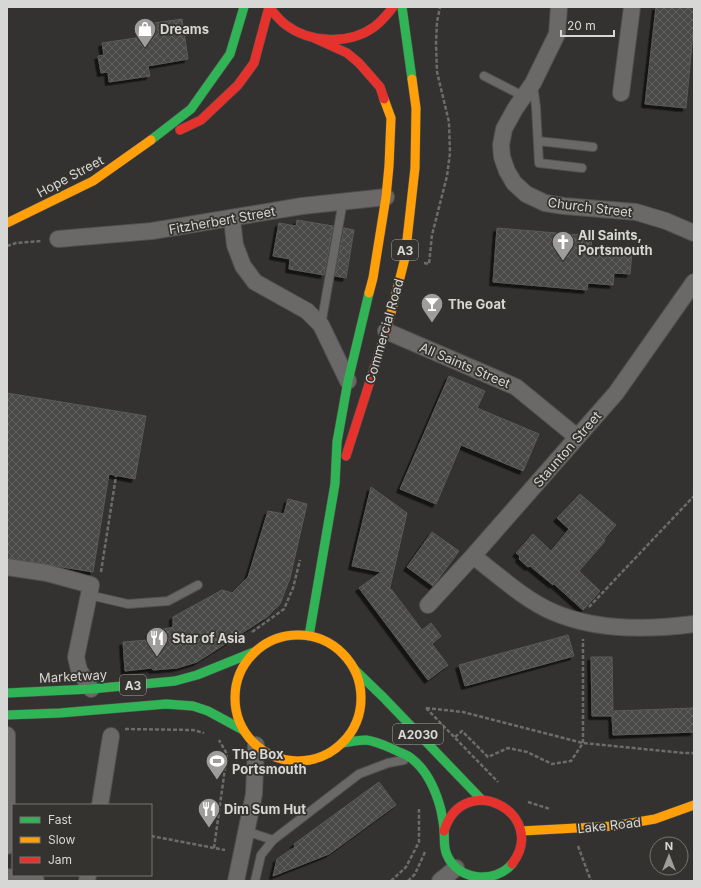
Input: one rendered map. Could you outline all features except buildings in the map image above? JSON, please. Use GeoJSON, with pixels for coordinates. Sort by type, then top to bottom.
{"type":"FeatureCollection","features":[{"type":"Feature","properties":{"kind":"main road","name":"Hope Street"},"geometry":{"type":"LineString","coordinates":[[9,220],[93,181],[142,147],[191,109],[215,78],[230,54],[244,7]]}},
{"type":"Feature","properties":{"kind":"main road","name":"Hope Street"},"geometry":{"type":"LineString","coordinates":[[142,147],[200,120],[238,85],[254,63],[269,7]]}},
{"type":"Feature","properties":{"kind":"main road"},"geometry":{"type":"LineString","coordinates":[[269,7],[288,27],[300,33],[314,38],[337,40],[365,33],[379,23],[393,7]]}},
{"type":"Feature","properties":{"kind":"main road","name":"Commercial Road"},"geometry":{"type":"LineString","coordinates":[[335,484],[351,444],[386,330],[404,258],[415,168],[416,108],[402,7]]}},
{"type":"Feature","properties":{"kind":"main road","name":"Commercial Road"},"geometry":{"type":"LineString","coordinates":[[310,636],[335,484],[337,442],[348,381],[373,278],[386,197],[391,118],[380,87],[359,63],[347,53],[314,38]]}},
{"type":"Feature","properties":{"kind":"main road"},"geometry":{"type":"LineString","coordinates":[[290,635],[310,636],[327,642],[343,654],[354,669],[360,688],[360,708],[354,727],[342,743],[329,752],[315,758],[299,761],[283,759],[268,754],[256,745],[243,730],[236,710],[235,688],[242,668],[254,652],[271,641],[290,635]]}},
{"type":"Feature","properties":{"kind":"main road","name":"Marketway"},"geometry":{"type":"LineString","coordinates":[[7,693],[90,689],[175,681],[197,675],[254,652]]}},
{"type":"Feature","properties":{"kind":"main road","name":"A2030"},"geometry":{"type":"LineString","coordinates":[[354,669],[482,800]]}},
{"type":"Feature","properties":{"kind":"main road","name":"A3"},"geometry":{"type":"LineString","coordinates":[[7,715],[60,713],[166,704],[193,706],[208,711],[243,730]]}},
{"type":"Feature","properties":{"kind":"main road","name":"A2030"},"geometry":{"type":"LineString","coordinates":[[342,743],[365,740],[384,744],[412,758],[428,776],[439,800],[444,831]]}},
{"type":"Feature","properties":{"kind":"main road"},"geometry":{"type":"LineString","coordinates":[[482,800],[492,801],[503,805],[511,812],[517,820],[521,831],[522,843],[518,855],[512,865],[502,873],[491,877],[478,878],[466,874],[456,868],[448,857],[443,845],[444,831],[448,819],[457,809],[468,802],[482,800]]}},
{"type":"Feature","properties":{"kind":"main road","name":"Lake Road"},"geometry":{"type":"LineString","coordinates":[[521,831],[614,826],[654,819],[694,805]]}},
{"type":"Feature","properties":{"kind":"street","name":"Church Street"},"geometry":{"type":"LineString","coordinates":[[559,7],[557,34],[532,83],[504,128],[501,145],[502,157],[514,184],[526,194],[544,203],[636,212],[666,221],[694,233]]}},
{"type":"Feature","properties":{"kind":"street"},"geometry":{"type":"LineString","coordinates":[[621,92],[632,7]]}},
{"type":"Feature","properties":{"kind":"street","name":"Fitzherbert Street"},"geometry":{"type":"LineString","coordinates":[[58,239],[152,231],[232,219],[302,206],[386,197]]}},
{"type":"Feature","properties":{"kind":"street"},"geometry":{"type":"LineString","coordinates":[[232,219],[235,246],[243,266],[255,282],[307,311],[321,325],[348,381]]}},
{"type":"Feature","properties":{"kind":"street","name":"Staunton Street"},"geometry":{"type":"LineString","coordinates":[[428,606],[616,393],[694,282]]}},
{"type":"Feature","properties":{"kind":"street","name":"All Saints Street"},"geometry":{"type":"LineString","coordinates":[[386,330],[516,387],[577,437]]}},
{"type":"Feature","properties":{"kind":"street"},"geometry":{"type":"LineString","coordinates":[[473,556],[519,592],[542,607],[583,622],[644,628],[661,628],[694,624]]}},
{"type":"Feature","properties":{"kind":"street"},"geometry":{"type":"LineString","coordinates":[[7,567],[48,573],[90,590],[76,657],[79,670],[90,689]]}},
{"type":"Feature","properties":{"kind":"street"},"geometry":{"type":"LineString","coordinates":[[100,804],[114,732]]}},
{"type":"Feature","properties":{"kind":"street"},"geometry":{"type":"LineString","coordinates":[[7,735],[10,818],[7,843]]}},
{"type":"Feature","properties":{"kind":"street"},"geometry":{"type":"LineString","coordinates":[[236,881],[254,794],[256,745]]}},
{"type":"Feature","properties":{"kind":"street"},"geometry":{"type":"LineString","coordinates":[[440,881],[456,868]]}},
{"type":"Feature","properties":{"kind":"street"},"geometry":{"type":"LineString","coordinates":[[7,876],[36,881]]}},
{"type":"Feature","properties":{"kind":"lane"},"geometry":{"type":"LineString","coordinates":[[484,76],[523,96]]}},
{"type":"Feature","properties":{"kind":"lane"},"geometry":{"type":"LineString","coordinates":[[532,83],[536,107],[539,162],[582,168]]}},
{"type":"Feature","properties":{"kind":"lane"},"geometry":{"type":"LineString","coordinates":[[538,141],[593,147]]}},
{"type":"Feature","properties":{"kind":"lane"},"geometry":{"type":"LineString","coordinates":[[321,325],[343,202]]}},
{"type":"Feature","properties":{"kind":"lane"},"geometry":{"type":"LineString","coordinates":[[90,590],[128,604],[168,601],[198,585]]}},
{"type":"Feature","properties":{"kind":"lane"},"geometry":{"type":"LineString","coordinates":[[255,881],[261,855],[273,840],[359,774],[388,763],[412,758]]}},
{"type":"Feature","properties":{"kind":"lane"},"geometry":{"type":"LineString","coordinates":[[246,830],[273,840]]}},
{"type":"Feature","properties":{"kind":"path"},"geometry":{"type":"LineString","coordinates":[[429,264],[432,235],[447,176],[450,153],[449,122],[436,72],[437,22],[440,7]]}},
{"type":"Feature","properties":{"kind":"path"},"geometry":{"type":"LineString","coordinates":[[7,246],[16,243],[58,239]]}},
{"type":"Feature","properties":{"kind":"path"},"geometry":{"type":"LineString","coordinates":[[90,590],[101,572],[116,476]]}},
{"type":"Feature","properties":{"kind":"path"},"geometry":{"type":"LineString","coordinates":[[455,737],[462,731],[488,757],[508,748],[527,752],[552,764],[571,761],[583,743],[583,622],[589,606],[694,496]]}},
{"type":"Feature","properties":{"kind":"path"},"geometry":{"type":"LineString","coordinates":[[250,633],[284,609],[293,588],[301,558]]}},
{"type":"Feature","properties":{"kind":"path"},"geometry":{"type":"LineString","coordinates":[[502,786],[426,708],[463,712],[583,743],[694,753]]}},
{"type":"Feature","properties":{"kind":"path"},"geometry":{"type":"LineString","coordinates":[[114,732],[193,730],[210,734]]}},
{"type":"Feature","properties":{"kind":"path"},"geometry":{"type":"LineString","coordinates":[[152,836],[214,848],[228,754],[216,736]]}},
{"type":"Feature","properties":{"kind":"path"},"geometry":{"type":"LineString","coordinates":[[525,800],[551,809]]}},
{"type":"Feature","properties":{"kind":"path"},"geometry":{"type":"LineString","coordinates":[[391,881],[406,867],[419,842],[420,803]]}},
{"type":"Feature","properties":{"kind":"path"},"geometry":{"type":"LineString","coordinates":[[572,829],[591,881]]}},
{"type":"Feature","properties":{"kind":"path"},"geometry":{"type":"LineString","coordinates":[[408,881],[415,874],[426,849]]}},
{"type":"Feature","properties":{"kind":"traffic: fast"},"geometry":{"type":"LineString","coordinates":[[151,140],[191,109],[230,54],[244,7]]}},
{"type":"Feature","properties":{"kind":"traffic: fast"},"geometry":{"type":"LineString","coordinates":[[402,7],[412,79]]}},
{"type":"Feature","properties":{"kind":"traffic: fast"},"geometry":{"type":"LineString","coordinates":[[309,636],[335,484],[337,442],[348,381],[369,293]]}},
{"type":"Feature","properties":{"kind":"traffic: fast"},"geometry":{"type":"LineString","coordinates":[[7,693],[91,689],[175,681],[197,675],[254,652]]}},
{"type":"Feature","properties":{"kind":"traffic: fast"},"geometry":{"type":"LineString","coordinates":[[354,669],[482,800]]}},
{"type":"Feature","properties":{"kind":"traffic: fast"},"geometry":{"type":"LineString","coordinates":[[7,715],[60,713],[166,704],[193,706],[208,711],[243,730]]}},
{"type":"Feature","properties":{"kind":"traffic: fast"},"geometry":{"type":"LineString","coordinates":[[342,743],[363,740],[373,741],[407,755],[417,763],[430,781],[441,810],[447,855],[452,864],[459,870],[468,875],[487,877],[496,875],[512,864]]}},
{"type":"Feature","properties":{"kind":"traffic: slow"},"geometry":{"type":"LineString","coordinates":[[388,325],[405,258],[415,168],[416,108],[412,79]]}},
{"type":"Feature","properties":{"kind":"traffic: slow"},"geometry":{"type":"LineString","coordinates":[[369,293],[373,278],[386,197],[389,166],[391,118],[384,99]]}},
{"type":"Feature","properties":{"kind":"traffic: slow"},"geometry":{"type":"LineString","coordinates":[[7,223],[93,181],[151,140]]}},
{"type":"Feature","properties":{"kind":"traffic: slow"},"geometry":{"type":"LineString","coordinates":[[298,635],[322,640],[333,646],[346,658],[356,674],[361,698],[356,722],[350,733],[338,746],[322,756],[298,761],[274,756],[263,750],[250,738],[240,722],[235,698],[240,674],[246,663],[258,650],[274,640],[298,635]]}},
{"type":"Feature","properties":{"kind":"traffic: slow"},"geometry":{"type":"LineString","coordinates":[[521,831],[614,826],[655,819],[694,805]]}},
{"type":"Feature","properties":{"kind":"traffic: jam"},"geometry":{"type":"LineString","coordinates":[[269,7],[281,21],[296,31],[306,35],[330,40],[353,37],[364,33],[380,22],[393,7]]}},
{"type":"Feature","properties":{"kind":"traffic: jam"},"geometry":{"type":"LineString","coordinates":[[180,130],[201,120],[238,85],[254,63],[269,7]]}},
{"type":"Feature","properties":{"kind":"traffic: jam"},"geometry":{"type":"LineString","coordinates":[[314,38],[347,53],[359,63],[380,87],[384,99]]}},
{"type":"Feature","properties":{"kind":"traffic: jam"},"geometry":{"type":"LineString","coordinates":[[346,456],[388,325]]}},
{"type":"Feature","properties":{"kind":"traffic: jam"},"geometry":{"type":"LineString","coordinates":[[444,831],[454,812],[468,803],[484,801],[500,805],[512,815],[520,829],[521,846],[512,864]]}},
{"type":"Feature","properties":{"kind":"place","name":"Dreams"},"geometry":{"type":"Point","coordinates":[145,48]}},
{"type":"Feature","properties":{"kind":"place","name":"All Saints, Portsmouth"},"geometry":{"type":"Point","coordinates":[563,262]}},
{"type":"Feature","properties":{"kind":"place","name":"The Goat"},"geometry":{"type":"Point","coordinates":[432,324]}},
{"type":"Feature","properties":{"kind":"place","name":"Star of Asia"},"geometry":{"type":"Point","coordinates":[157,658]}},
{"type":"Feature","properties":{"kind":"place","name":"The Box Portsmouth"},"geometry":{"type":"Point","coordinates":[217,780]}},
{"type":"Feature","properties":{"kind":"place","name":"Dim Sum Hut"},"geometry":{"type":"Point","coordinates":[209,828]}}]}
